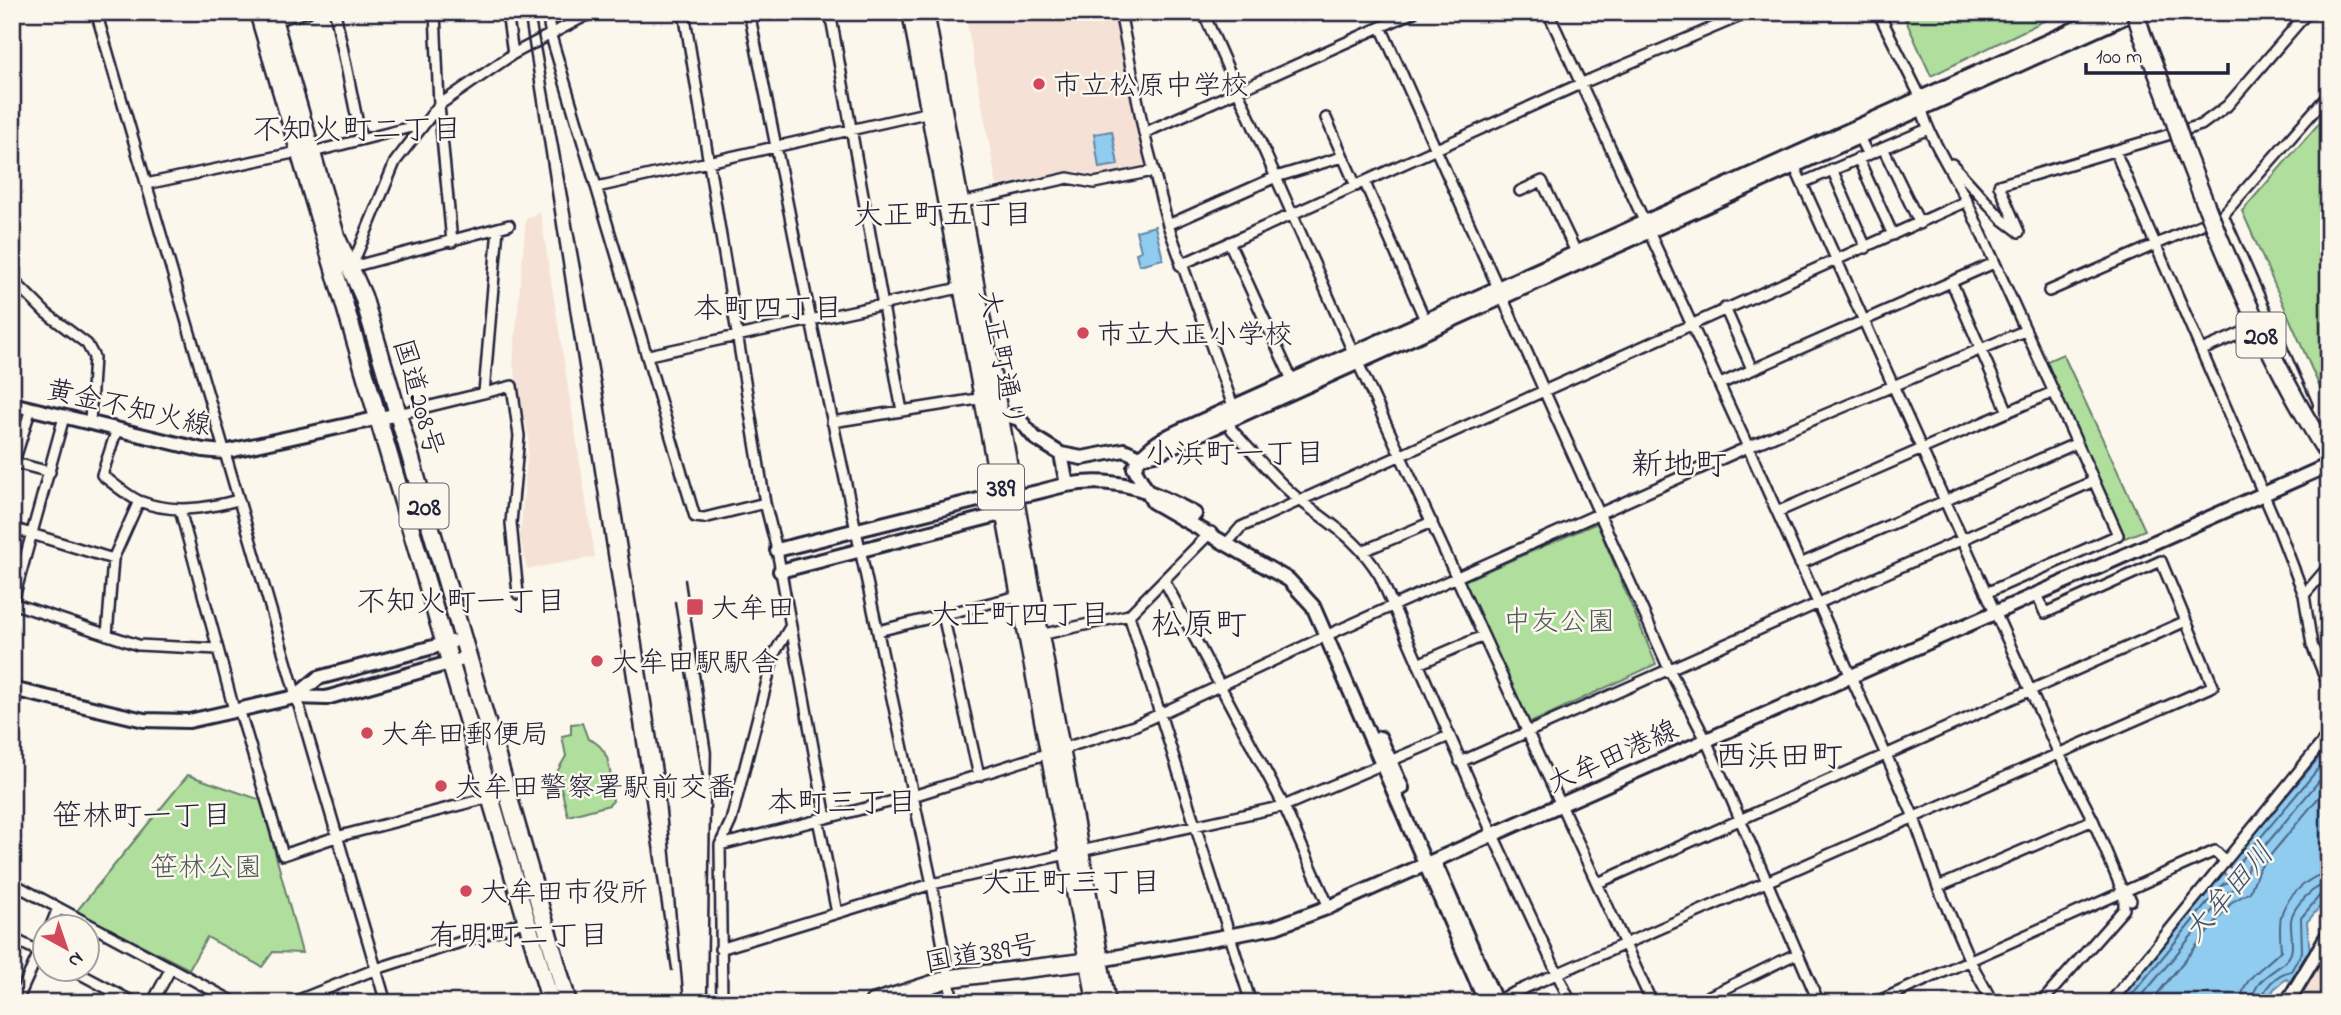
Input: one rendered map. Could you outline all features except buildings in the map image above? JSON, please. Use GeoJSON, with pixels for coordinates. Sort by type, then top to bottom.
{"type":"FeatureCollection","features":[{"type":"Feature","properties":{"kind":"highway","name":"大正町通り"},"geometry":{"type":"LineString","coordinates":[[911,12],[930,112],[955,205],[964,288],[1009,496],[1094,961]]}},
{"type":"Feature","properties":{"kind":"highway","name":"大正町通り"},"geometry":{"type":"LineString","coordinates":[[925,12],[990,407]]}},
{"type":"Feature","properties":{"kind":"highway","name":"208"},"geometry":{"type":"LineString","coordinates":[[2136,12],[2184,149],[2247,304],[2278,369],[2329,457]]}},
{"type":"Feature","properties":{"kind":"highway","name":"国道208号"},"geometry":{"type":"LineString","coordinates":[[266,18],[305,152],[333,273],[446,642],[460,661],[568,1003]]}},
{"type":"Feature","properties":{"kind":"highway","name":"国道208号"},"geometry":{"type":"LineString","coordinates":[[305,152],[336,236],[352,267],[398,414],[463,640],[460,661],[491,797],[551,1003]]}},
{"type":"Feature","properties":{"kind":"highway","name":"大正町通り"},"geometry":{"type":"LineString","coordinates":[[1009,496],[1005,513],[1040,635],[1056,752]]}},
{"type":"Feature","properties":{"kind":"highway","name":"国道389号"},"geometry":{"type":"LineString","coordinates":[[873,1003],[951,978],[1094,961]]}},
{"type":"Feature","properties":{"kind":"main road"},"geometry":{"type":"LineString","coordinates":[[1094,961],[1095,1003]]}},
{"type":"Feature","properties":{"kind":"main road"},"geometry":{"type":"LineString","coordinates":[[1094,961],[1108,1003]]}},
{"type":"Feature","properties":{"kind":"street"},"geometry":{"type":"LineString","coordinates":[[96,12],[386,1003]]}},
{"type":"Feature","properties":{"kind":"street"},"geometry":{"type":"LineString","coordinates":[[266,18],[308,12]]}},
{"type":"Feature","properties":{"kind":"street"},"geometry":{"type":"LineString","coordinates":[[335,12],[361,139]]}},
{"type":"Feature","properties":{"kind":"street"},"geometry":{"type":"LineString","coordinates":[[435,12],[439,105],[452,242]]}},
{"type":"Feature","properties":{"kind":"street"},"geometry":{"type":"LineString","coordinates":[[507,12],[513,54]]}},
{"type":"Feature","properties":{"kind":"street"},"geometry":{"type":"LineString","coordinates":[[547,12],[551,36],[649,355],[695,517],[704,518],[765,503]]}},
{"type":"Feature","properties":{"kind":"street"},"geometry":{"type":"LineString","coordinates":[[352,267],[385,182],[406,145],[439,105],[513,54],[593,12]]}},
{"type":"Feature","properties":{"kind":"street"},"geometry":{"type":"LineString","coordinates":[[684,12],[707,163],[765,503],[777,551],[837,914]]}},
{"type":"Feature","properties":{"kind":"street"},"geometry":{"type":"LineString","coordinates":[[749,12],[832,422],[932,884],[951,978],[953,1003]]}},
{"type":"Feature","properties":{"kind":"street"},"geometry":{"type":"LineString","coordinates":[[830,12],[902,411]]}},
{"type":"Feature","properties":{"kind":"street"},"geometry":{"type":"LineString","coordinates":[[1120,12],[1153,170],[1180,265],[1233,406],[1228,421],[1232,430],[1300,500],[1338,526],[1363,551],[1380,576],[1460,762],[1571,1003]]}},
{"type":"Feature","properties":{"kind":"street"},"geometry":{"type":"LineString","coordinates":[[1203,12],[1526,734],[1562,805],[1652,1003]]}},
{"type":"Feature","properties":{"kind":"street"},"geometry":{"type":"LineString","coordinates":[[1144,133],[1414,12]]}},
{"type":"Feature","properties":{"kind":"street"},"geometry":{"type":"LineString","coordinates":[[1548,12],[1720,384],[1913,815],[1938,887],[1969,959],[1993,1003]]}},
{"type":"Feature","properties":{"kind":"street"},"geometry":{"type":"LineString","coordinates":[[1180,265],[1580,84],[1750,12]]}},
{"type":"Feature","properties":{"kind":"street"},"geometry":{"type":"LineString","coordinates":[[1878,12],[1921,104],[1928,129],[1967,201],[2051,393],[2118,535],[1986,593]]}},
{"type":"Feature","properties":{"kind":"street"},"geometry":{"type":"LineString","coordinates":[[1921,104],[2112,12]]}},
{"type":"Feature","properties":{"kind":"street"},"geometry":{"type":"LineString","coordinates":[[1230,539],[1153,502],[1134,467],[1153,444],[1292,380],[1356,357],[1857,132],[2136,12]]}},
{"type":"Feature","properties":{"kind":"street"},"geometry":{"type":"LineString","coordinates":[[1945,156],[2002,219],[2019,232],[1998,185],[2201,125],[2227,106],[2308,12]]}},
{"type":"Feature","properties":{"kind":"street"},"geometry":{"type":"LineString","coordinates":[[1381,27],[1669,669],[1706,740],[1819,1003]]}},
{"type":"Feature","properties":{"kind":"street"},"geometry":{"type":"LineString","coordinates":[[2049,291],[2223,215],[2329,94]]}},
{"type":"Feature","properties":{"kind":"street"},"geometry":{"type":"LineString","coordinates":[[597,187],[930,112]]}},
{"type":"Feature","properties":{"kind":"street"},"geometry":{"type":"LineString","coordinates":[[1325,118],[1425,320]]}},
{"type":"Feature","properties":{"kind":"street"},"geometry":{"type":"LineString","coordinates":[[146,184],[305,152],[423,124]]}},
{"type":"Feature","properties":{"kind":"street"},"geometry":{"type":"LineString","coordinates":[[1802,183],[1928,129]]}},
{"type":"Feature","properties":{"kind":"street"},"geometry":{"type":"LineString","coordinates":[[1857,132],[1868,155]]}},
{"type":"Feature","properties":{"kind":"street"},"geometry":{"type":"LineString","coordinates":[[1883,148],[1920,224]]}},
{"type":"Feature","properties":{"kind":"street"},"geometry":{"type":"LineString","coordinates":[[2115,151],[2157,244],[2304,595],[2312,645],[2329,687]]}},
{"type":"Feature","properties":{"kind":"street"},"geometry":{"type":"LineString","coordinates":[[1168,225],[1276,177],[1342,157]]}},
{"type":"Feature","properties":{"kind":"street"},"geometry":{"type":"LineString","coordinates":[[1858,159],[1893,235]]}},
{"type":"Feature","properties":{"kind":"street"},"geometry":{"type":"LineString","coordinates":[[1792,161],[2058,752],[2093,820],[2122,890],[2131,900],[2123,898],[2124,909],[2042,1003]]}},
{"type":"Feature","properties":{"kind":"street"},"geometry":{"type":"LineString","coordinates":[[1832,169],[1866,248]]}},
{"type":"Feature","properties":{"kind":"street"},"geometry":{"type":"LineString","coordinates":[[955,205],[1068,178],[1094,183],[1153,170]]}},
{"type":"Feature","properties":{"kind":"street"},"geometry":{"type":"LineString","coordinates":[[1521,191],[1542,181],[1576,252]]}},
{"type":"Feature","properties":{"kind":"street"},"geometry":{"type":"LineString","coordinates":[[1230,539],[1241,527],[1967,201]]}},
{"type":"Feature","properties":{"kind":"street"},"geometry":{"type":"LineString","coordinates":[[2223,215],[2329,457]]}},
{"type":"Feature","properties":{"kind":"street"},"geometry":{"type":"LineString","coordinates":[[333,273],[509,225]]}},
{"type":"Feature","properties":{"kind":"street"},"geometry":{"type":"LineString","coordinates":[[832,422],[902,411],[990,407],[1019,419],[1035,438],[1061,454],[1082,458],[1125,450],[1140,457],[1155,454],[1228,421],[1425,320],[1500,292],[1576,252],[1647,225]]}},
{"type":"Feature","properties":{"kind":"street"},"geometry":{"type":"LineString","coordinates":[[484,393],[498,228]]}},
{"type":"Feature","properties":{"kind":"street"},"geometry":{"type":"LineString","coordinates":[[1229,242],[1292,380]]}},
{"type":"Feature","properties":{"kind":"street"},"geometry":{"type":"LineString","coordinates":[[1720,384],[1994,263]]}},
{"type":"Feature","properties":{"kind":"street"},"geometry":{"type":"LineString","coordinates":[[12,279],[46,313],[87,344],[94,357],[90,422]]}},
{"type":"Feature","properties":{"kind":"street"},"geometry":{"type":"LineString","coordinates":[[1952,283],[2008,412]]}},
{"type":"Feature","properties":{"kind":"street"},"geometry":{"type":"LineString","coordinates":[[649,355],[964,288]]}},
{"type":"Feature","properties":{"kind":"street"},"geometry":{"type":"LineString","coordinates":[[1726,308],[1752,369]]}},
{"type":"Feature","properties":{"kind":"street"},"geometry":{"type":"LineString","coordinates":[[2202,350],[2271,320]]}},
{"type":"Feature","properties":{"kind":"street"},"geometry":{"type":"LineString","coordinates":[[720,845],[913,796],[1056,752],[1161,714],[1329,634],[1748,447],[2024,331]]}},
{"type":"Feature","properties":{"kind":"street"},"geometry":{"type":"LineString","coordinates":[[398,414],[512,386],[519,436],[511,523],[518,594]]}},
{"type":"Feature","properties":{"kind":"street"},"geometry":{"type":"LineString","coordinates":[[1777,512],[2051,393]]}},
{"type":"Feature","properties":{"kind":"street","name":"黄金不知火線"},"geometry":{"type":"LineString","coordinates":[[12,404],[224,452],[398,414]]}},
{"type":"Feature","properties":{"kind":"street"},"geometry":{"type":"LineString","coordinates":[[31,408],[13,462],[50,472]]}},
{"type":"Feature","properties":{"kind":"street"},"geometry":{"type":"LineString","coordinates":[[64,416],[12,604],[138,645],[218,649]]}},
{"type":"Feature","properties":{"kind":"street"},"geometry":{"type":"LineString","coordinates":[[117,429],[102,475],[139,500],[180,510],[205,509],[238,500]]}},
{"type":"Feature","properties":{"kind":"street"},"geometry":{"type":"LineString","coordinates":[[1800,564],[2075,444]]}},
{"type":"Feature","properties":{"kind":"street"},"geometry":{"type":"LineString","coordinates":[[1061,454],[1067,485]]}},
{"type":"Feature","properties":{"kind":"street","name":"大牟田港線"},"geometry":{"type":"LineString","coordinates":[[1094,961],[1275,927],[1329,907],[2329,465]]}},
{"type":"Feature","properties":{"kind":"street"},"geometry":{"type":"LineString","coordinates":[[777,551],[855,529],[1067,485],[1101,481],[1156,492],[1230,539],[1302,592],[1329,634],[1492,1002],[1913,815],[2213,686],[2161,561],[2045,613],[2036,593]]}},
{"type":"Feature","properties":{"kind":"street"},"geometry":{"type":"LineString","coordinates":[[1460,762],[1817,601],[1964,540],[2094,481]]}},
{"type":"Feature","properties":{"kind":"street"},"geometry":{"type":"LineString","coordinates":[[107,635],[113,559],[139,500]]}},
{"type":"Feature","properties":{"kind":"street"},"geometry":{"type":"LineString","coordinates":[[180,510],[236,710],[283,855],[337,837],[491,797]]}},
{"type":"Feature","properties":{"kind":"street"},"geometry":{"type":"LineString","coordinates":[[780,571],[1005,513]]}},
{"type":"Feature","properties":{"kind":"street"},"geometry":{"type":"LineString","coordinates":[[1363,551],[1432,522]]}},
{"type":"Feature","properties":{"kind":"street"},"geometry":{"type":"LineString","coordinates":[[12,528],[113,559]]}},
{"type":"Feature","properties":{"kind":"street"},"geometry":{"type":"LineString","coordinates":[[1040,635],[1129,615],[1165,582],[1211,532]]}},
{"type":"Feature","properties":{"kind":"street"},"geometry":{"type":"LineString","coordinates":[[2304,595],[2329,566]]}},
{"type":"Feature","properties":{"kind":"street"},"geometry":{"type":"LineString","coordinates":[[1165,582],[1284,806],[1329,907]]}},
{"type":"Feature","properties":{"kind":"street"},"geometry":{"type":"LineString","coordinates":[[878,631],[1027,594]]}},
{"type":"Feature","properties":{"kind":"street"},"geometry":{"type":"LineString","coordinates":[[943,615],[979,776]]}},
{"type":"Feature","properties":{"kind":"street"},"geometry":{"type":"LineString","coordinates":[[1129,615],[1251,1003]]}},
{"type":"Feature","properties":{"kind":"street"},"geometry":{"type":"LineString","coordinates":[[1598,883],[2186,621]]}},
{"type":"Feature","properties":{"kind":"street"},"geometry":{"type":"LineString","coordinates":[[722,1003],[720,845],[731,821],[774,654],[790,627]]}},
{"type":"Feature","properties":{"kind":"street"},"geometry":{"type":"LineString","coordinates":[[1418,664],[1483,636]]}},
{"type":"Feature","properties":{"kind":"street"},"geometry":{"type":"LineString","coordinates":[[295,697],[318,678],[446,642],[463,640]]}},
{"type":"Feature","properties":{"kind":"street"},"geometry":{"type":"LineString","coordinates":[[12,689],[164,722],[189,721],[295,697],[326,698],[460,661]]}},
{"type":"Feature","properties":{"kind":"street"},"geometry":{"type":"LineString","coordinates":[[2110,1003],[2329,734]]}},
{"type":"Feature","properties":{"kind":"street"},"geometry":{"type":"LineString","coordinates":[[720,949],[932,884],[1284,806],[1449,736]]}},
{"type":"Feature","properties":{"kind":"street"},"geometry":{"type":"LineString","coordinates":[[1938,887],[2093,820]]}},
{"type":"Feature","properties":{"kind":"street"},"geometry":{"type":"LineString","coordinates":[[1874,1003],[2122,890],[2215,851],[2225,861]]}},
{"type":"Feature","properties":{"kind":"street"},"geometry":{"type":"LineString","coordinates":[[12,883],[236,1003]]}},
{"type":"Feature","properties":{"kind":"street"},"geometry":{"type":"LineString","coordinates":[[56,914],[58,908]]}},
{"type":"Feature","properties":{"kind":"street"},"geometry":{"type":"LineString","coordinates":[[291,1003],[376,969],[527,921]]}},
{"type":"Feature","properties":{"kind":"street"},"geometry":{"type":"LineString","coordinates":[[2287,1003],[2329,933]]}},
{"type":"Feature","properties":{"kind":"street"},"geometry":{"type":"LineString","coordinates":[[12,938],[32,948]]}},
{"type":"Feature","properties":{"kind":"street"},"geometry":{"type":"LineString","coordinates":[[1695,1003],[1798,953]]}},
{"type":"Feature","properties":{"kind":"street"},"geometry":{"type":"LineString","coordinates":[[152,1003],[171,968]]}},
{"type":"Feature","properties":{"kind":"street"},"geometry":{"type":"LineString","coordinates":[[16,1003],[32,972]]}},
{"type":"Feature","properties":{"kind":"street"},"geometry":{"type":"LineString","coordinates":[[99,984],[135,1003]]}},
{"type":"Feature","properties":{"kind":"shaded area"},"geometry":{"type":"Polygon","coordinates":[[[965,12],[1114,12],[1146,165],[1095,175],[1068,171],[997,186],[965,12]]]}},
{"type":"Feature","properties":{"kind":"shaded area"},"geometry":{"type":"Polygon","coordinates":[[[540,211],[595,557],[527,569],[520,536],[529,438],[513,364],[526,219],[540,211]]]}},
{"type":"Feature","properties":{"kind":"shaded area"},"geometry":{"type":"Polygon","coordinates":[[[2329,945],[2329,1003],[2294,1003],[2329,945]]]}},
{"type":"Feature","properties":{"kind":"green space"},"geometry":{"type":"Polygon","coordinates":[[[1902,12],[2062,12],[1931,76],[1902,12]]]}},
{"type":"Feature","properties":{"kind":"green space"},"geometry":{"type":"Polygon","coordinates":[[[2329,112],[2329,408],[2242,211],[2329,112]]]}},
{"type":"Feature","properties":{"kind":"green space"},"geometry":{"type":"Polygon","coordinates":[[[2063,354],[2145,530],[2125,538],[2045,362],[2063,354]]]}},
{"type":"Feature","properties":{"kind":"green space","name":"中友公園"},"geometry":{"type":"Polygon","coordinates":[[[1597,523],[1656,664],[1526,725],[1464,581],[1597,523]]]}},
{"type":"Feature","properties":{"kind":"green space"},"geometry":{"type":"Polygon","coordinates":[[[582,723],[588,739],[596,743],[606,756],[613,801],[609,805],[568,816],[557,772],[566,756],[562,736],[571,734],[571,724],[582,723]]]}},
{"type":"Feature","properties":{"kind":"green space","name":"笹林公園"},"geometry":{"type":"Polygon","coordinates":[[[188,775],[261,800],[302,953],[273,952],[262,967],[207,937],[189,969],[102,925],[102,914],[76,912],[188,775]]]}},
{"type":"Feature","properties":{"kind":"water"},"geometry":{"type":"Polygon","coordinates":[[[1112,131],[1118,165],[1099,168],[1094,134],[1112,131]]]}},
{"type":"Feature","properties":{"kind":"water"},"geometry":{"type":"Polygon","coordinates":[[[1155,226],[1163,259],[1139,265],[1136,253],[1141,251],[1136,231],[1155,226]]]}},
{"type":"Feature","properties":{"kind":"water","name":"大牟田川"},"geometry":{"type":"Polygon","coordinates":[[[2329,746],[2329,896],[2307,922],[2310,952],[2292,983],[2286,979],[2274,989],[2266,1003],[2116,1003],[2223,873],[2228,876],[2233,870],[2228,866],[2329,746]]]}},
{"type":"Feature","properties":{"kind":"railway"},"geometry":{"type":"LineString","coordinates":[[524,12],[672,970]]}},
{"type":"Feature","properties":{"kind":"railway"},"geometry":{"type":"LineString","coordinates":[[534,12],[604,401],[663,777],[684,1003]]}},
{"type":"Feature","properties":{"kind":"railway"},"geometry":{"type":"LineString","coordinates":[[685,580],[711,752],[707,1003]]}},
{"type":"Feature","properties":{"kind":"railway"},"geometry":{"type":"LineString","coordinates":[[675,602],[703,778]]}},
{"type":"Feature","properties":{"kind":"place","name":"市立松原中学校"},"geometry":{"type":"Point","coordinates":[1039,84]}},
{"type":"Feature","properties":{"kind":"place","name":"市立大正小学校"},"geometry":{"type":"Point","coordinates":[1083,333]}},
{"type":"Feature","properties":{"kind":"place","name":"大牟田"},"geometry":{"type":"Point","coordinates":[695,607]}},
{"type":"Feature","properties":{"kind":"place","name":"大牟田駅駅舎"},"geometry":{"type":"Point","coordinates":[597,661]}},
{"type":"Feature","properties":{"kind":"place","name":"大牟田郵便局"},"geometry":{"type":"Point","coordinates":[367,733]}},
{"type":"Feature","properties":{"kind":"place","name":"大牟田警察署駅前交番"},"geometry":{"type":"Point","coordinates":[441,786]}},
{"type":"Feature","properties":{"kind":"place","name":"大牟田市役所"},"geometry":{"type":"Point","coordinates":[466,891]}},
{"type":"Feature","properties":{"kind":"district","name":"不知火町二丁目"},"geometry":{"type":"Point","coordinates":[357,129]}},
{"type":"Feature","properties":{"kind":"district","name":"大正町五丁目"},"geometry":{"type":"Point","coordinates":[943,214]}},
{"type":"Feature","properties":{"kind":"district","name":"本町四丁目"},"geometry":{"type":"Point","coordinates":[768,308]}},
{"type":"Feature","properties":{"kind":"district","name":"小浜町一丁目"},"geometry":{"type":"Point","coordinates":[1235,453]}},
{"type":"Feature","properties":{"kind":"district","name":"新地町"},"geometry":{"type":"Point","coordinates":[1679,463]}},
{"type":"Feature","properties":{"kind":"district","name":"不知火町一丁目"},"geometry":{"type":"Point","coordinates":[461,601]}},
{"type":"Feature","properties":{"kind":"district","name":"大正町四丁目"},"geometry":{"type":"Point","coordinates":[1020,614]}},
{"type":"Feature","properties":{"kind":"district","name":"松原町"},"geometry":{"type":"Point","coordinates":[1199,623]}},
{"type":"Feature","properties":{"kind":"district","name":"西浜田町"},"geometry":{"type":"Point","coordinates":[1779,755]}},
{"type":"Feature","properties":{"kind":"district","name":"本町三丁目"},"geometry":{"type":"Point","coordinates":[842,802]}},
{"type":"Feature","properties":{"kind":"district","name":"笹林町一丁目"},"geometry":{"type":"Point","coordinates":[142,815]}},
{"type":"Feature","properties":{"kind":"district","name":"大正町三丁目"},"geometry":{"type":"Point","coordinates":[1071,882]}},
{"type":"Feature","properties":{"kind":"district","name":"有明町二丁目"},"geometry":{"type":"Point","coordinates":[519,935]}}]}
